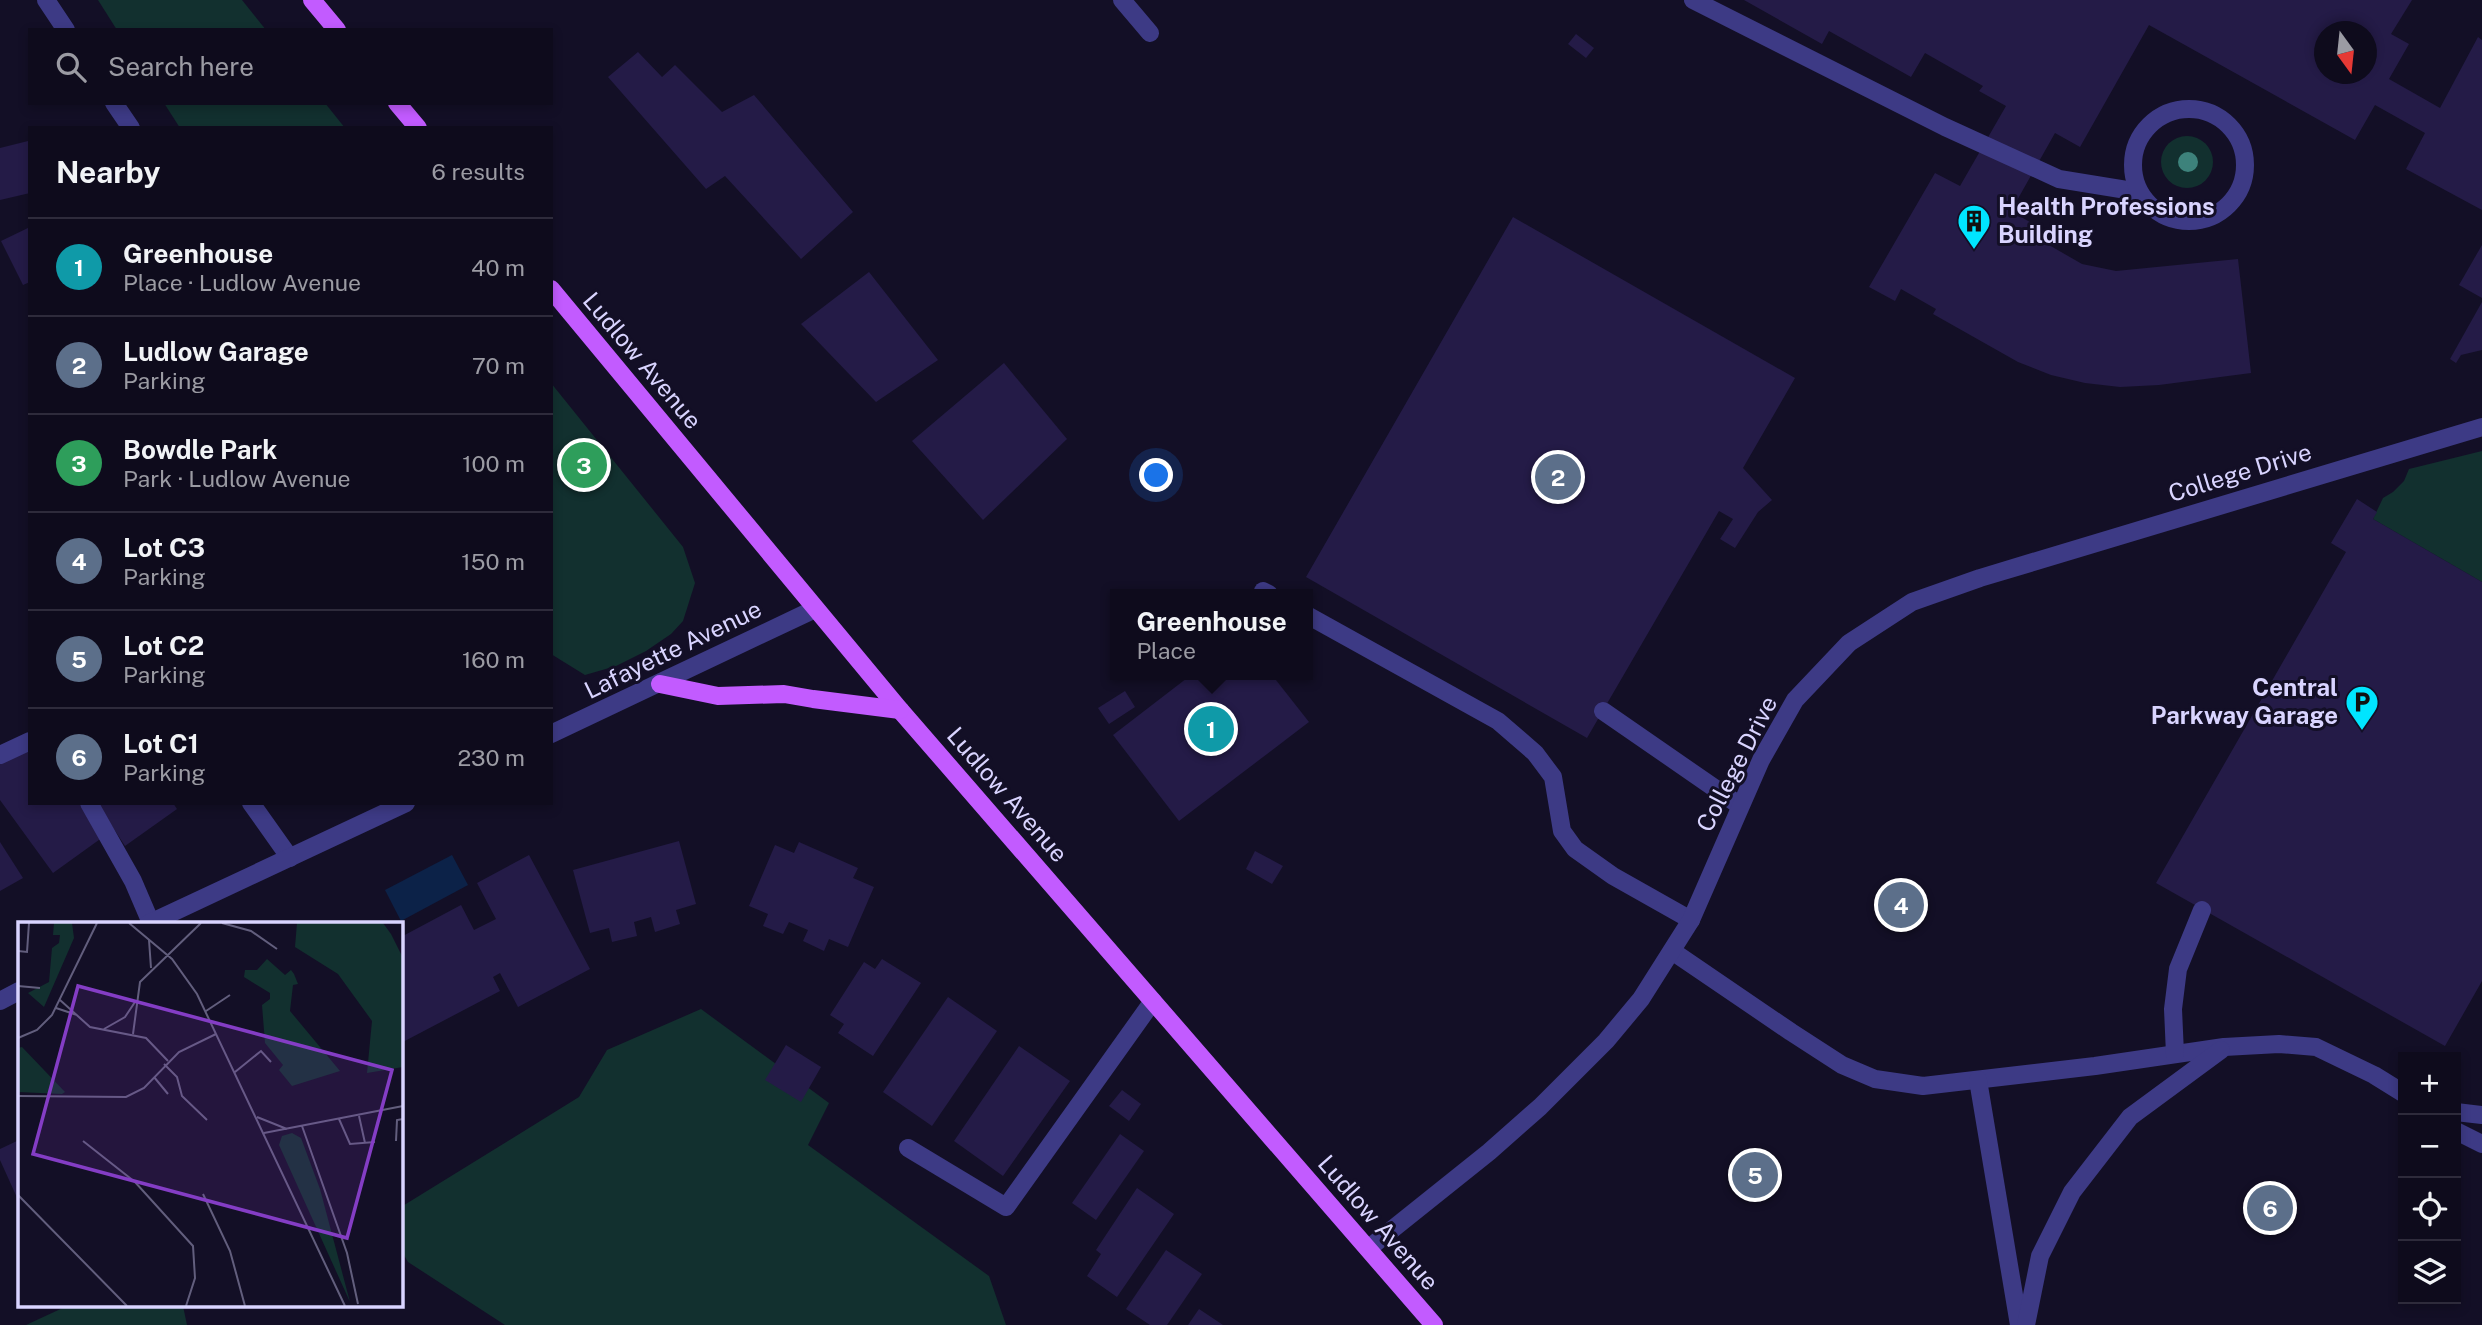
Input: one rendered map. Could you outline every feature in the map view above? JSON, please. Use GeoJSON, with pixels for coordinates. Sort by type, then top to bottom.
{"type":"FeatureCollection","features":[{"type":"Feature","properties":{"kind":"main road"},"geometry":{"type":"LineString","coordinates":[[312,0],[335,28]]}},
{"type":"Feature","properties":{"kind":"main road"},"geometry":{"type":"LineString","coordinates":[[399,105],[416,126]]}},
{"type":"Feature","properties":{"kind":"main road","name":"Ludlow Avenue"},"geometry":{"type":"LineString","coordinates":[[553,291],[900,710],[1434,1325]]}},
{"type":"Feature","properties":{"kind":"main road"},"geometry":{"type":"LineString","coordinates":[[660,684],[718,696],[784,694],[900,710]]}},
{"type":"Feature","properties":{"kind":"street"},"geometry":{"type":"LineString","coordinates":[[46,0],[65,28]]}},
{"type":"Feature","properties":{"kind":"street"},"geometry":{"type":"LineString","coordinates":[[1122,0],[1150,33]]}},
{"type":"Feature","properties":{"kind":"street"},"geometry":{"type":"LineString","coordinates":[[1693,0],[1945,127],[2059,179],[2139,192],[2149,206],[2164,216],[2181,221],[2215,215],[2229,205],[2240,191],[2245,174],[2245,155],[2238,136],[2226,121],[2208,112],[2190,108],[2170,111],[2153,120],[2140,135],[2133,154],[2132,173],[2139,192]]}},
{"type":"Feature","properties":{"kind":"street"},"geometry":{"type":"LineString","coordinates":[[115,105],[130,126]]}},
{"type":"Feature","properties":{"kind":"street","name":"College Drive"},"geometry":{"type":"LineString","coordinates":[[1369,1248],[1489,1152],[1540,1107],[1606,1041],[1641,999],[1691,920],[1739,805],[1795,700],[1849,643],[1912,601],[2201,510],[2482,427]]}},
{"type":"Feature","properties":{"kind":"street","name":"Lafayette Avenue"},"geometry":{"type":"LineString","coordinates":[[553,733],[815,609]]}},
{"type":"Feature","properties":{"kind":"street"},"geometry":{"type":"LineString","coordinates":[[1313,618],[1498,721],[1535,753],[1553,778],[1562,831],[1574,849],[1614,876],[1691,920]]}},
{"type":"Feature","properties":{"kind":"street"},"geometry":{"type":"LineString","coordinates":[[1603,711],[1739,805]]}},
{"type":"Feature","properties":{"kind":"street"},"geometry":{"type":"LineString","coordinates":[[0,755],[28,742]]}},
{"type":"Feature","properties":{"kind":"street"},"geometry":{"type":"LineString","coordinates":[[90,805],[133,881],[149,922]]}},
{"type":"Feature","properties":{"kind":"street"},"geometry":{"type":"LineString","coordinates":[[252,805],[290,858]]}},
{"type":"Feature","properties":{"kind":"street"},"geometry":{"type":"LineString","coordinates":[[151,922],[402,805]]}},
{"type":"Feature","properties":{"kind":"street"},"geometry":{"type":"LineString","coordinates":[[2175,1054],[2173,1009],[2178,968],[2202,910]]}},
{"type":"Feature","properties":{"kind":"street"},"geometry":{"type":"LineString","coordinates":[[1671,951],[1842,1065],[1875,1079],[1923,1086],[2224,1047],[2279,1044],[2316,1047],[2398,1090]]}},
{"type":"Feature","properties":{"kind":"street"},"geometry":{"type":"LineString","coordinates":[[0,1001],[18,992]]}},
{"type":"Feature","properties":{"kind":"street"},"geometry":{"type":"LineString","coordinates":[[908,1148],[1006,1208],[1153,1001]]}},
{"type":"Feature","properties":{"kind":"street"},"geometry":{"type":"LineString","coordinates":[[2026,1325],[2040,1256],[2071,1192],[2130,1117],[2224,1047]]}},
{"type":"Feature","properties":{"kind":"street"},"geometry":{"type":"LineString","coordinates":[[1978,1080],[2019,1325]]}},
{"type":"Feature","properties":{"kind":"street"},"geometry":{"type":"LineString","coordinates":[[2461,1113],[2482,1115]]}},
{"type":"Feature","properties":{"kind":"street"},"geometry":{"type":"LineString","coordinates":[[2461,1134],[2482,1144]]}},
{"type":"Feature","properties":{"kind":"green space"},"geometry":{"type":"Polygon","coordinates":[[[98,0],[242,0],[264,28],[116,28],[98,0]]]}},
{"type":"Feature","properties":{"kind":"green space"},"geometry":{"type":"Polygon","coordinates":[[[165,105],[327,105],[343,126],[179,126],[165,105]]]}},
{"type":"Feature","properties":{"kind":"green space"},"geometry":{"type":"Polygon","coordinates":[[[2187,136],[2197,138],[2205,144],[2211,152],[2211,172],[2205,180],[2197,186],[2187,188],[2177,186],[2169,180],[2163,172],[2161,162],[2163,152],[2169,144],[2177,138],[2187,136]]]}},
{"type":"Feature","properties":{"kind":"green space"},"geometry":{"type":"Polygon","coordinates":[[[553,385],[683,547],[695,583],[683,621],[671,634],[646,651],[616,666],[585,675],[553,655],[553,385]]]}},
{"type":"Feature","properties":{"kind":"green space"},"geometry":{"type":"Polygon","coordinates":[[[2482,451],[2482,582],[2373,519],[2383,498],[2404,481],[2409,469],[2482,451]]]}},
{"type":"Feature","properties":{"kind":"green space"},"geometry":{"type":"Polygon","coordinates":[[[701,1009],[829,1103],[808,1145],[989,1276],[1006,1325],[505,1325],[408,1262],[402,1252],[402,1206],[579,1097],[607,1050],[701,1009]]]}},
{"type":"Feature","properties":{"kind":"green space"},"geometry":{"type":"Polygon","coordinates":[[[63,1308],[183,1308],[187,1325],[26,1325],[63,1308]]]}},
{"type":"Feature","properties":{"kind":"water"},"geometry":{"type":"Polygon","coordinates":[[[452,855],[468,885],[401,921],[385,890],[452,855]]]}},
{"type":"Feature","properties":{"kind":"building"},"geometry":{"type":"Polygon","coordinates":[[[1744,0],[2412,0],[2391,34],[2409,44],[2389,79],[2440,108],[2478,37],[2482,40],[2482,210],[2406,169],[2425,133],[2375,105],[2355,140],[2149,25],[2080,147],[2055,133],[2011,211],[2040,228],[2035,237],[2082,264],[2116,271],[2238,259],[2251,373],[2159,385],[2120,387],[2051,375],[2018,362],[1933,314],[1936,309],[1901,289],[1895,301],[1869,287],[1935,173],[1960,186],[2006,106],[1979,91],[1983,86],[1925,53],[1911,77],[1829,31],[1822,44],[1744,0]]]}},
{"type":"Feature","properties":{"kind":"building"},"geometry":{"type":"Polygon","coordinates":[[[1576,34],[1594,48],[1586,58],[1568,44],[1576,34]]]}},
{"type":"Feature","properties":{"kind":"building"},"geometry":{"type":"Polygon","coordinates":[[[638,52],[662,77],[675,65],[722,112],[754,95],[853,212],[801,259],[725,176],[706,189],[608,77],[638,52]]]}},
{"type":"Feature","properties":{"kind":"building"},"geometry":{"type":"Polygon","coordinates":[[[28,141],[28,193],[0,200],[0,148],[28,141]]]}},
{"type":"Feature","properties":{"kind":"building"},"geometry":{"type":"Polygon","coordinates":[[[1513,217],[1795,378],[1743,468],[1772,500],[1758,512],[1735,548],[1720,539],[1733,519],[1719,511],[1587,738],[1306,577],[1513,217]]]}},
{"type":"Feature","properties":{"kind":"building"},"geometry":{"type":"Polygon","coordinates":[[[28,228],[28,283],[23,285],[1,241],[28,228]]]}},
{"type":"Feature","properties":{"kind":"building"},"geometry":{"type":"Polygon","coordinates":[[[2482,245],[2482,298],[2459,285],[2482,245]]]}},
{"type":"Feature","properties":{"kind":"building"},"geometry":{"type":"Polygon","coordinates":[[[869,272],[938,360],[876,402],[801,324],[869,272]]]}},
{"type":"Feature","properties":{"kind":"building"},"geometry":{"type":"Polygon","coordinates":[[[2482,302],[2482,350],[2461,355],[2456,363],[2450,359],[2482,302]]]}},
{"type":"Feature","properties":{"kind":"building"},"geometry":{"type":"Polygon","coordinates":[[[1004,363],[1067,439],[983,520],[912,441],[1004,363]]]}},
{"type":"Feature","properties":{"kind":"building","name":"Central Parkway Garage"},"geometry":{"type":"Polygon","coordinates":[[[2357,499],[2377,512],[2373,519],[2482,582],[2482,981],[2445,1046],[2156,883],[2346,552],[2331,543],[2357,499]]]}},
{"type":"Feature","properties":{"kind":"building"},"geometry":{"type":"Polygon","coordinates":[[[1184,680],[1276,680],[1309,722],[1179,821],[1113,735],[1184,680]]]}},
{"type":"Feature","properties":{"kind":"building"},"geometry":{"type":"Polygon","coordinates":[[[1125,691],[1135,707],[1109,724],[1098,708],[1125,691]]]}},
{"type":"Feature","properties":{"kind":"building"},"geometry":{"type":"Polygon","coordinates":[[[28,745],[28,805],[81,805],[103,837],[53,873],[0,800],[0,763],[28,745]]]}},
{"type":"Feature","properties":{"kind":"building"},"geometry":{"type":"Polygon","coordinates":[[[98,805],[174,805],[177,809],[125,846],[98,805]]]}},
{"type":"Feature","properties":{"kind":"building"},"geometry":{"type":"Polygon","coordinates":[[[679,841],[696,904],[676,910],[680,924],[655,932],[651,917],[634,922],[637,936],[612,942],[609,928],[590,933],[573,870],[679,841]]]}},
{"type":"Feature","properties":{"kind":"building"},"geometry":{"type":"Polygon","coordinates":[[[0,842],[23,878],[0,891],[0,842]]]}},
{"type":"Feature","properties":{"kind":"building"},"geometry":{"type":"Polygon","coordinates":[[[799,842],[858,868],[853,878],[874,887],[848,947],[829,939],[824,951],[803,941],[808,930],[789,922],[783,934],[763,926],[768,914],[749,906],[775,845],[794,853],[799,842]]]}},
{"type":"Feature","properties":{"kind":"building"},"geometry":{"type":"Polygon","coordinates":[[[1255,851],[1283,866],[1272,884],[1246,869],[1255,851]]]}},
{"type":"Feature","properties":{"kind":"building"},"geometry":{"type":"Polygon","coordinates":[[[529,855],[590,969],[518,1007],[500,973],[493,977],[500,991],[402,1042],[402,936],[461,905],[474,930],[496,919],[477,883],[529,855]]]}},
{"type":"Feature","properties":{"kind":"building"},"geometry":{"type":"Polygon","coordinates":[[[882,959],[921,983],[873,1056],[838,1033],[844,1024],[830,1015],[864,962],[875,969],[882,959]]]}},
{"type":"Feature","properties":{"kind":"building"},"geometry":{"type":"Polygon","coordinates":[[[948,997],[997,1031],[932,1126],[883,1092],[948,997]]]}},
{"type":"Feature","properties":{"kind":"building"},"geometry":{"type":"Polygon","coordinates":[[[786,1045],[821,1067],[801,1102],[765,1080],[786,1045]]]}},
{"type":"Feature","properties":{"kind":"building"},"geometry":{"type":"Polygon","coordinates":[[[1019,1046],[1070,1081],[1003,1176],[954,1141],[1019,1046]]]}},
{"type":"Feature","properties":{"kind":"building"},"geometry":{"type":"Polygon","coordinates":[[[1122,1090],[1141,1104],[1129,1121],[1109,1106],[1122,1090]]]}},
{"type":"Feature","properties":{"kind":"building"},"geometry":{"type":"Polygon","coordinates":[[[1120,1134],[1144,1151],[1096,1220],[1072,1203],[1120,1134]]]}},
{"type":"Feature","properties":{"kind":"building"},"geometry":{"type":"Polygon","coordinates":[[[18,1140],[18,1200],[0,1160],[0,1149],[18,1140]]]}},
{"type":"Feature","properties":{"kind":"building"},"geometry":{"type":"Polygon","coordinates":[[[1137,1188],[1174,1214],[1117,1297],[1087,1276],[1101,1254],[1096,1250],[1137,1188]]]}},
{"type":"Feature","properties":{"kind":"building"},"geometry":{"type":"Polygon","coordinates":[[[1166,1250],[1202,1274],[1167,1325],[1150,1325],[1126,1309],[1166,1250]]]}},
{"type":"Feature","properties":{"kind":"building"},"geometry":{"type":"Polygon","coordinates":[[[1199,1309],[1223,1325],[1188,1325],[1199,1309]]]}},
{"type":"Feature","properties":{"kind":"place","name":"Health Professions Building"},"geometry":{"type":"Point","coordinates":[1974,251]}},
{"type":"Feature","properties":{"kind":"place","name":"Bowdle Park"},"geometry":{"type":"Point","coordinates":[584,465]}},
{"type":"Feature","properties":{"kind":"place","name":"Ludlow Garage"},"geometry":{"type":"Point","coordinates":[1558,477]}},
{"type":"Feature","properties":{"kind":"place","name":"Greenhouse"},"geometry":{"type":"Point","coordinates":[1211,729]}},
{"type":"Feature","properties":{"kind":"place","name":"Central Parkway Garage"},"geometry":{"type":"Point","coordinates":[2362,732]}},
{"type":"Feature","properties":{"kind":"place","name":"Lot C3"},"geometry":{"type":"Point","coordinates":[1901,905]}},
{"type":"Feature","properties":{"kind":"place","name":"Lot C2"},"geometry":{"type":"Point","coordinates":[1755,1175]}},
{"type":"Feature","properties":{"kind":"place","name":"Lot C1"},"geometry":{"type":"Point","coordinates":[2270,1208]}}]}
